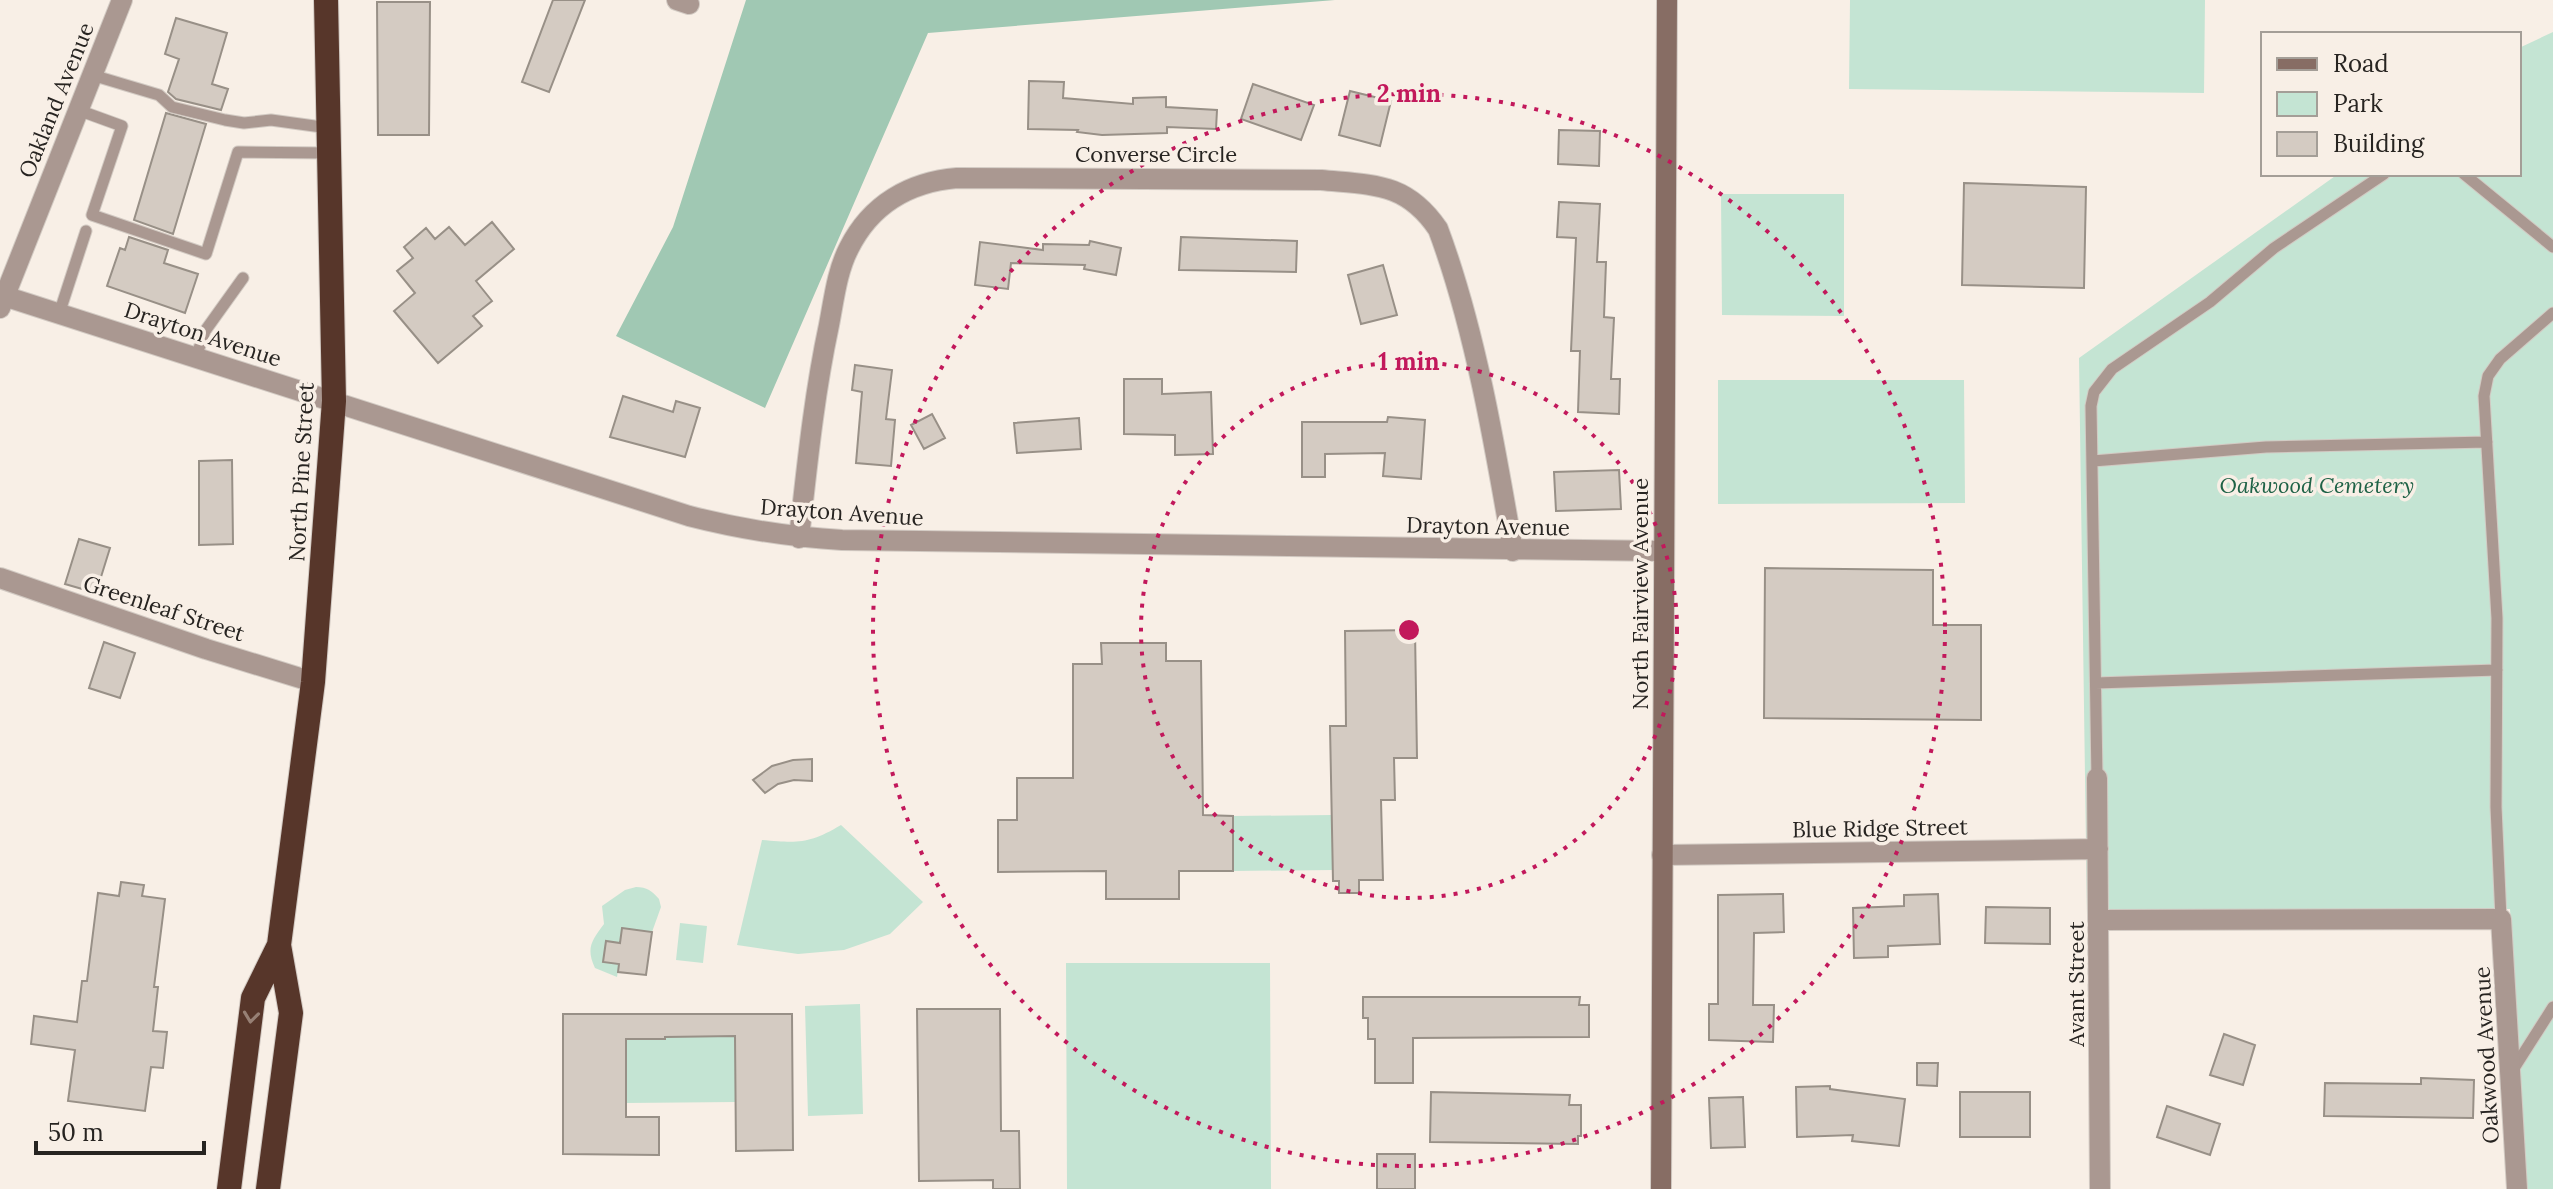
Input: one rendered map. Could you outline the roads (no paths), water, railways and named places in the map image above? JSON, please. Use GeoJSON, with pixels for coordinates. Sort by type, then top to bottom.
{"type":"FeatureCollection","features":[{"type":"Feature","properties":{"kind":"highway","name":"North Pine Street"},"geometry":{"type":"LineString","coordinates":[[268,1189],[291,1013],[279,945],[313,682],[334,401],[326,0]]}},
{"type":"Feature","properties":{"kind":"highway","name":"North Pine Street"},"geometry":{"type":"LineString","coordinates":[[229,1189],[253,998],[279,945]]}},
{"type":"Feature","properties":{"kind":"street","name":"Oakland Avenue"},"geometry":{"type":"LineString","coordinates":[[2,302],[122,0]]}},
{"type":"Feature","properties":{"kind":"street","name":"North Fairview Avenue"},"geometry":{"type":"LineString","coordinates":[[1661,1189],[1667,0]]}},
{"type":"Feature","properties":{"kind":"street","name":"Converse Circle"},"geometry":{"type":"LineString","coordinates":[[799,538],[817,385],[839,274],[857,236],[884,204],[907,188],[932,180],[957,178],[1321,180],[1380,185],[1398,191],[1427,213],[1438,229],[1470,341],[1499,466],[1513,551]]}},
{"type":"Feature","properties":{"kind":"street","name":"Drayton Avenue"},"geometry":{"type":"LineString","coordinates":[[2,302],[59,314],[689,516],[743,530],[799,538],[1664,551]]}},
{"type":"Feature","properties":{"kind":"street","name":"Greenleaf Street"},"geometry":{"type":"LineString","coordinates":[[0,578],[212,651],[313,682]]}},
{"type":"Feature","properties":{"kind":"street","name":"Avant Street"},"geometry":{"type":"LineString","coordinates":[[2097,778],[2100,1189]]}},
{"type":"Feature","properties":{"kind":"street","name":"Blue Ridge Street"},"geometry":{"type":"LineString","coordinates":[[1662,855],[2098,849]]}},
{"type":"Feature","properties":{"kind":"street"},"geometry":{"type":"LineString","coordinates":[[2100,920],[2501,919]]}},
{"type":"Feature","properties":{"kind":"street","name":"Oakwood Avenue"},"geometry":{"type":"LineString","coordinates":[[2501,919],[2517,1189]]}},
{"type":"Feature","properties":{"kind":"lane"},"geometry":{"type":"LineString","coordinates":[[92,75],[159,95],[172,107],[225,120],[244,123],[271,120],[329,128]]}},
{"type":"Feature","properties":{"kind":"lane"},"geometry":{"type":"LineString","coordinates":[[78,110],[122,126],[92,215],[206,254],[238,152],[329,153]]}},
{"type":"Feature","properties":{"kind":"lane"},"geometry":{"type":"LineString","coordinates":[[2097,778],[2091,406],[2094,392],[2112,369],[2210,302],[2274,248],[2381,176]]}},
{"type":"Feature","properties":{"kind":"lane"},"geometry":{"type":"LineString","coordinates":[[2466,176],[2553,247]]}},
{"type":"Feature","properties":{"kind":"lane"},"geometry":{"type":"LineString","coordinates":[[59,314],[86,231]]}},
{"type":"Feature","properties":{"kind":"lane"},"geometry":{"type":"LineString","coordinates":[[196,357],[205,331],[243,278]]}},
{"type":"Feature","properties":{"kind":"lane"},"geometry":{"type":"LineString","coordinates":[[2501,919],[2496,807],[2497,618],[2484,396],[2488,376],[2500,359],[2553,313]]}},
{"type":"Feature","properties":{"kind":"lane"},"geometry":{"type":"LineString","coordinates":[[2093,461],[2266,447],[2487,442]]}},
{"type":"Feature","properties":{"kind":"lane"},"geometry":{"type":"LineString","coordinates":[[2096,683],[2497,670]]}},
{"type":"Feature","properties":{"kind":"lane"},"geometry":{"type":"LineString","coordinates":[[2511,1073],[2553,1007]]}},
{"type":"Feature","properties":{"kind":"park label","name":"Oakwood Cemetery"},"geometry":{"type":"Point","coordinates":[2317,485]}}]}
